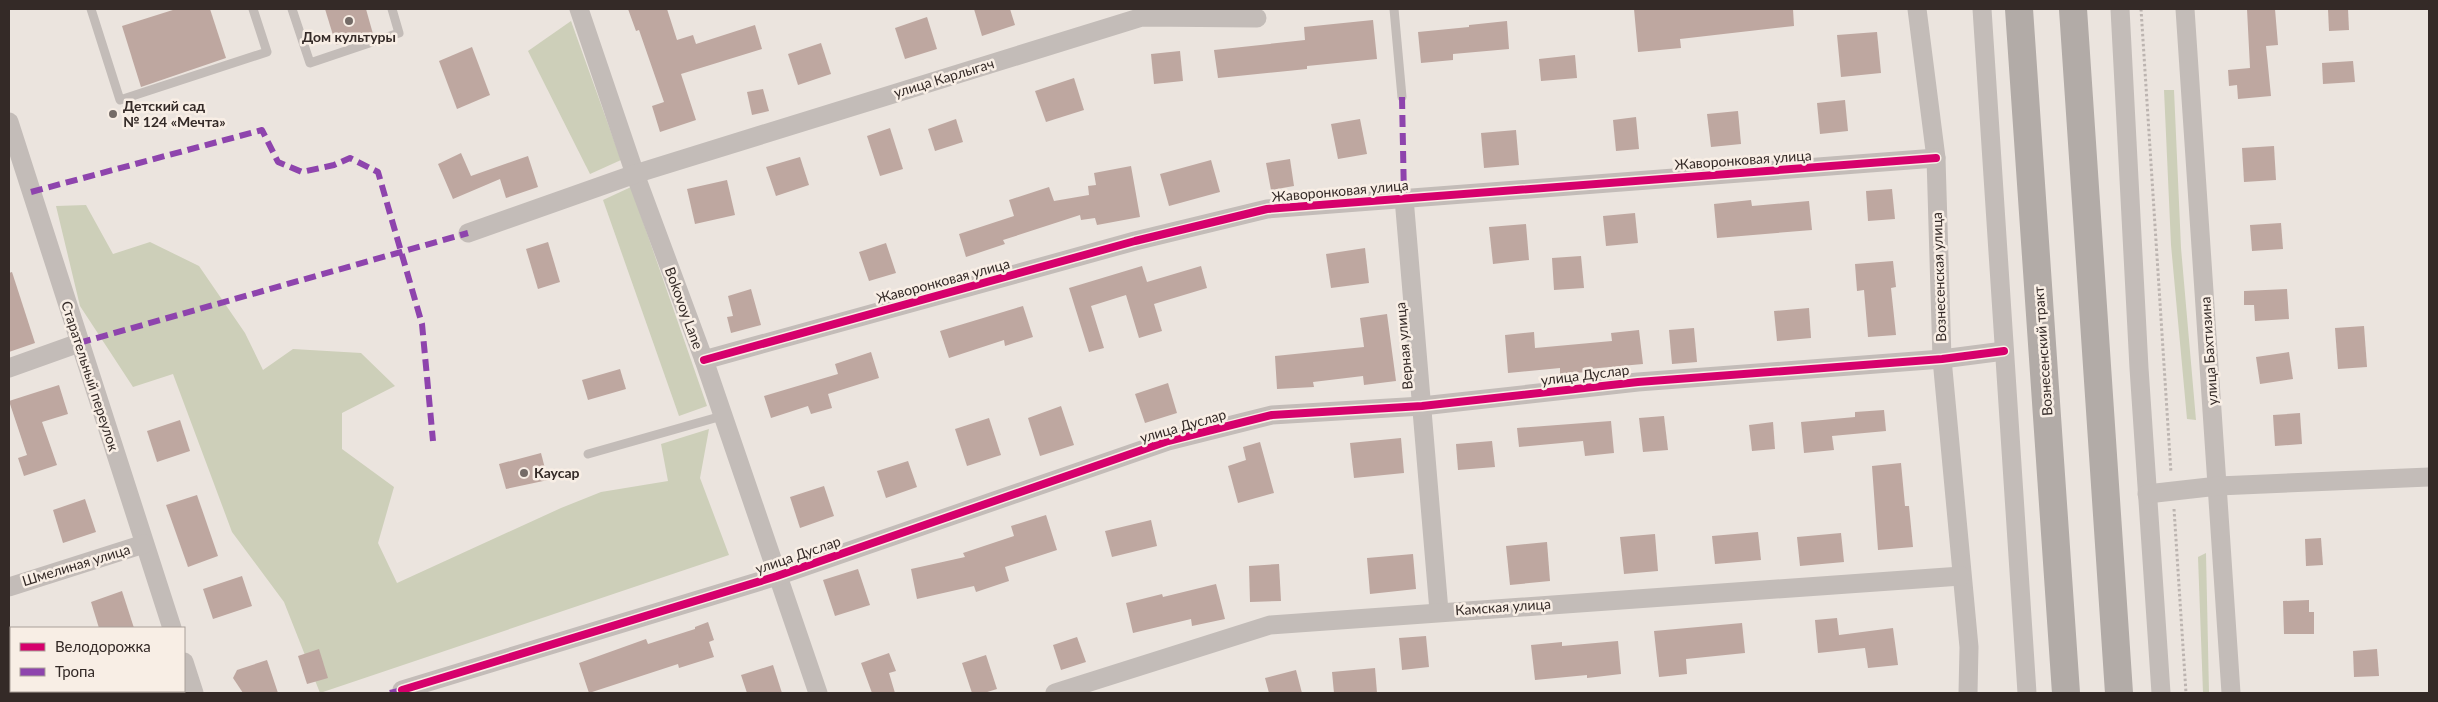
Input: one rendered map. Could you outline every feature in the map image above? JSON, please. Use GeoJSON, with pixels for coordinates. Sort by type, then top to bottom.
{"type":"FeatureCollection","features":[{"type":"Feature","properties":{"kind":"main road","name":"Вознесенский тракт"},"geometry":{"type":"LineString","coordinates":[[2019,9],[2066,693]]}},
{"type":"Feature","properties":{"kind":"main road"},"geometry":{"type":"LineString","coordinates":[[2073,9],[2118,693]]}},
{"type":"Feature","properties":{"kind":"street","name":"Bokovoy Lane"},"geometry":{"type":"LineString","coordinates":[[579,9],[635,174],[704,360],[818,693]]}},
{"type":"Feature","properties":{"kind":"street","name":"Вознесенская улица"},"geometry":{"type":"LineString","coordinates":[[1917,9],[1936,158],[1942,359],[1969,647],[1968,693]]}},
{"type":"Feature","properties":{"kind":"street"},"geometry":{"type":"LineString","coordinates":[[1982,9],[2027,693]]}},
{"type":"Feature","properties":{"kind":"street"},"geometry":{"type":"LineString","coordinates":[[2120,9],[2147,494],[2162,693]]}},
{"type":"Feature","properties":{"kind":"street","name":"улица Бахтизина"},"geometry":{"type":"LineString","coordinates":[[2185,9],[2231,693]]}},
{"type":"Feature","properties":{"kind":"street","name":"улица Карлыгач"},"geometry":{"type":"LineString","coordinates":[[468,233],[635,174],[1142,17],[1257,18]]}},
{"type":"Feature","properties":{"kind":"street","name":"Старательный переулок"},"geometry":{"type":"LineString","coordinates":[[9,122],[16,166],[79,343],[172,627]]}},
{"type":"Feature","properties":{"kind":"street","name":"Жаворонковая улица"},"geometry":{"type":"LineString","coordinates":[[704,360],[1135,241],[1267,209],[1936,158]]}},
{"type":"Feature","properties":{"kind":"street","name":"Верная улица"},"geometry":{"type":"LineString","coordinates":[[1404,198],[1439,612]]}},
{"type":"Feature","properties":{"kind":"street"},"geometry":{"type":"LineString","coordinates":[[9,368],[79,343]]}},
{"type":"Feature","properties":{"kind":"street","name":"улица Дуслар"},"geometry":{"type":"LineString","coordinates":[[402,690],[777,576],[1168,441],[1272,415],[1422,406],[1638,382],[1942,359],[2004,351]]}},
{"type":"Feature","properties":{"kind":"street"},"geometry":{"type":"LineString","coordinates":[[2147,494],[2218,486],[2429,477]]}},
{"type":"Feature","properties":{"kind":"street","name":"Шмелиная улица"},"geometry":{"type":"LineString","coordinates":[[9,587],[144,544]]}},
{"type":"Feature","properties":{"kind":"street","name":"Камская улица"},"geometry":{"type":"LineString","coordinates":[[1055,693],[1270,625],[1961,576]]}},
{"type":"Feature","properties":{"kind":"street"},"geometry":{"type":"LineString","coordinates":[[185,665],[194,693]]}},
{"type":"Feature","properties":{"kind":"lane"},"geometry":{"type":"LineString","coordinates":[[91,9],[120,100],[267,52],[253,9]]}},
{"type":"Feature","properties":{"kind":"lane"},"geometry":{"type":"LineString","coordinates":[[292,9],[310,64],[399,33],[392,9]]}},
{"type":"Feature","properties":{"kind":"lane"},"geometry":{"type":"LineString","coordinates":[[1394,9],[1402,97]]}},
{"type":"Feature","properties":{"kind":"lane"},"geometry":{"type":"LineString","coordinates":[[588,454],[722,416]]}},
{"type":"Feature","properties":{"kind":"path"},"geometry":{"type":"LineString","coordinates":[[2141,9],[2186,693]]}},
{"type":"Feature","properties":{"kind":"green space"},"geometry":{"type":"Polygon","coordinates":[[[571,21],[621,160],[590,174],[528,51],[571,21]]]}},
{"type":"Feature","properties":{"kind":"green space"},"geometry":{"type":"Polygon","coordinates":[[[2164,90],[2174,90],[2181,248],[2196,420],[2187,419],[2171,245],[2164,90]]]}},
{"type":"Feature","properties":{"kind":"green space"},"geometry":{"type":"Polygon","coordinates":[[[631,187],[707,406],[679,416],[603,200],[631,187]]]}},
{"type":"Feature","properties":{"kind":"green space"},"geometry":{"type":"Polygon","coordinates":[[[86,205],[113,254],[150,242],[199,266],[245,333],[263,370],[293,349],[361,353],[395,386],[342,413],[342,449],[394,487],[378,543],[397,583],[561,508],[601,492],[668,481],[661,444],[709,429],[700,478],[729,555],[320,693],[284,602],[232,532],[173,374],[133,387],[80,306],[56,206],[86,205]]]}},
{"type":"Feature","properties":{"kind":"green space"},"geometry":{"type":"Polygon","coordinates":[[[2206,553],[2209,693],[2203,693],[2198,557],[2206,553]]]}},
{"type":"Feature","properties":{"kind":"building"},"geometry":{"type":"Polygon","coordinates":[[[176,9],[210,9],[226,58],[141,87],[122,26],[176,9]]]}},
{"type":"Feature","properties":{"kind":"building","name":"Дом культуры"},"geometry":{"type":"Polygon","coordinates":[[[325,9],[366,9],[373,34],[336,45],[325,9]]]}},
{"type":"Feature","properties":{"kind":"building"},"geometry":{"type":"Polygon","coordinates":[[[628,9],[667,9],[677,40],[693,35],[696,44],[755,25],[762,49],[681,74],[696,120],[660,132],[652,106],[664,102],[639,30],[636,31],[628,9]]]}},
{"type":"Feature","properties":{"kind":"building"},"geometry":{"type":"Polygon","coordinates":[[[974,9],[1010,9],[1015,25],[982,36],[974,9]]]}},
{"type":"Feature","properties":{"kind":"building"},"geometry":{"type":"Polygon","coordinates":[[[1634,9],[1793,9],[1794,26],[1680,39],[1681,48],[1638,52],[1634,9]]]}},
{"type":"Feature","properties":{"kind":"building"},"geometry":{"type":"Polygon","coordinates":[[[2247,9],[2275,9],[2278,45],[2266,46],[2271,96],[2238,99],[2237,85],[2229,86],[2228,70],[2250,68],[2247,9]]]}},
{"type":"Feature","properties":{"kind":"building"},"geometry":{"type":"Polygon","coordinates":[[[2328,9],[2348,9],[2349,30],[2329,31],[2328,9]]]}},
{"type":"Feature","properties":{"kind":"building"},"geometry":{"type":"Polygon","coordinates":[[[927,17],[937,49],[905,59],[895,28],[927,17]]]}},
{"type":"Feature","properties":{"kind":"building"},"geometry":{"type":"Polygon","coordinates":[[[1373,20],[1377,59],[1307,66],[1307,69],[1218,78],[1214,50],[1305,40],[1304,27],[1373,20]]]}},
{"type":"Feature","properties":{"kind":"building"},"geometry":{"type":"Polygon","coordinates":[[[1507,21],[1509,49],[1453,54],[1453,60],[1421,63],[1418,32],[1507,21]]]}},
{"type":"Feature","properties":{"kind":"building"},"geometry":{"type":"Polygon","coordinates":[[[1877,32],[1881,73],[1841,77],[1837,35],[1877,32]]]}},
{"type":"Feature","properties":{"kind":"building"},"geometry":{"type":"Polygon","coordinates":[[[821,43],[831,74],[798,85],[788,54],[821,43]]]}},
{"type":"Feature","properties":{"kind":"building"},"geometry":{"type":"Polygon","coordinates":[[[472,47],[490,95],[457,109],[439,61],[472,47]]]}},
{"type":"Feature","properties":{"kind":"building"},"geometry":{"type":"Polygon","coordinates":[[[1180,51],[1183,81],[1154,84],[1151,54],[1180,51]]]}},
{"type":"Feature","properties":{"kind":"building"},"geometry":{"type":"Polygon","coordinates":[[[1575,55],[1577,78],[1541,81],[1539,59],[1575,55]]]}},
{"type":"Feature","properties":{"kind":"building"},"geometry":{"type":"Polygon","coordinates":[[[2353,61],[2355,82],[2323,84],[2322,63],[2353,61]]]}},
{"type":"Feature","properties":{"kind":"building"},"geometry":{"type":"Polygon","coordinates":[[[1074,78],[1084,110],[1046,122],[1035,91],[1074,78]]]}},
{"type":"Feature","properties":{"kind":"building"},"geometry":{"type":"Polygon","coordinates":[[[763,89],[769,111],[752,115],[747,92],[763,89]]]}},
{"type":"Feature","properties":{"kind":"building"},"geometry":{"type":"Polygon","coordinates":[[[1845,100],[1848,131],[1820,134],[1817,103],[1845,100]]]}},
{"type":"Feature","properties":{"kind":"building"},"geometry":{"type":"Polygon","coordinates":[[[1738,111],[1741,144],[1711,147],[1707,114],[1738,111]]]}},
{"type":"Feature","properties":{"kind":"building"},"geometry":{"type":"Polygon","coordinates":[[[1636,117],[1639,149],[1616,151],[1613,120],[1636,117]]]}},
{"type":"Feature","properties":{"kind":"building"},"geometry":{"type":"Polygon","coordinates":[[[956,119],[963,142],[935,151],[928,129],[956,119]]]}},
{"type":"Feature","properties":{"kind":"building"},"geometry":{"type":"Polygon","coordinates":[[[1360,119],[1367,154],[1338,159],[1331,124],[1360,119]]]}},
{"type":"Feature","properties":{"kind":"building"},"geometry":{"type":"Polygon","coordinates":[[[890,128],[903,169],[880,176],[867,136],[890,128]]]}},
{"type":"Feature","properties":{"kind":"building"},"geometry":{"type":"Polygon","coordinates":[[[1516,130],[1519,165],[1484,168],[1481,133],[1516,130]]]}},
{"type":"Feature","properties":{"kind":"building"},"geometry":{"type":"Polygon","coordinates":[[[2274,146],[2276,180],[2244,182],[2242,148],[2274,146]]]}},
{"type":"Feature","properties":{"kind":"building"},"geometry":{"type":"Polygon","coordinates":[[[461,153],[471,176],[528,156],[538,187],[506,198],[500,179],[453,199],[438,164],[461,153]]]}},
{"type":"Feature","properties":{"kind":"building"},"geometry":{"type":"Polygon","coordinates":[[[800,157],[809,185],[776,196],[766,167],[800,157]]]}},
{"type":"Feature","properties":{"kind":"building"},"geometry":{"type":"Polygon","coordinates":[[[1290,159],[1294,186],[1271,190],[1266,163],[1290,159]]]}},
{"type":"Feature","properties":{"kind":"building"},"geometry":{"type":"Polygon","coordinates":[[[1211,160],[1220,192],[1169,206],[1160,174],[1211,160]]]}},
{"type":"Feature","properties":{"kind":"building"},"geometry":{"type":"Polygon","coordinates":[[[1131,166],[1140,217],[1097,225],[1095,218],[1081,220],[1080,215],[1003,240],[1005,244],[966,257],[959,234],[1014,216],[1009,200],[1049,187],[1054,201],[1089,195],[1088,186],[1096,185],[1094,173],[1131,166]]]}},
{"type":"Feature","properties":{"kind":"building"},"geometry":{"type":"Polygon","coordinates":[[[727,180],[735,215],[695,224],[687,189],[727,180]]]}},
{"type":"Feature","properties":{"kind":"building"},"geometry":{"type":"Polygon","coordinates":[[[1892,189],[1895,219],[1868,221],[1866,191],[1892,189]]]}},
{"type":"Feature","properties":{"kind":"building"},"geometry":{"type":"Polygon","coordinates":[[[1751,200],[1752,206],[1809,201],[1812,230],[1717,238],[1714,204],[1751,200]]]}},
{"type":"Feature","properties":{"kind":"building"},"geometry":{"type":"Polygon","coordinates":[[[1635,213],[1638,243],[1606,246],[1603,216],[1635,213]]]}},
{"type":"Feature","properties":{"kind":"building"},"geometry":{"type":"Polygon","coordinates":[[[2281,223],[2283,249],[2252,251],[2250,225],[2281,223]]]}},
{"type":"Feature","properties":{"kind":"building"},"geometry":{"type":"Polygon","coordinates":[[[1526,224],[1529,260],[1493,264],[1489,227],[1526,224]]]}},
{"type":"Feature","properties":{"kind":"building"},"geometry":{"type":"Polygon","coordinates":[[[548,242],[560,282],[538,289],[526,249],[548,242]]]}},
{"type":"Feature","properties":{"kind":"building"},"geometry":{"type":"Polygon","coordinates":[[[886,243],[896,273],[869,281],[859,252],[886,243]]]}},
{"type":"Feature","properties":{"kind":"building"},"geometry":{"type":"Polygon","coordinates":[[[1365,248],[1369,283],[1331,288],[1326,254],[1365,248]]]}},
{"type":"Feature","properties":{"kind":"building"},"geometry":{"type":"Polygon","coordinates":[[[1581,256],[1584,288],[1554,290],[1552,258],[1581,256]]]}},
{"type":"Feature","properties":{"kind":"building"},"geometry":{"type":"Polygon","coordinates":[[[1893,261],[1896,287],[1891,288],[1896,335],[1868,337],[1864,290],[1857,291],[1855,264],[1893,261]]]}},
{"type":"Feature","properties":{"kind":"building"},"geometry":{"type":"Polygon","coordinates":[[[1142,266],[1147,282],[1201,266],[1207,288],[1154,304],[1162,331],[1139,338],[1126,295],[1091,306],[1104,348],[1089,352],[1069,288],[1142,266]]]}},
{"type":"Feature","properties":{"kind":"building"},"geometry":{"type":"Polygon","coordinates":[[[12,272],[35,343],[9,352],[9,273],[12,272]]]}},
{"type":"Feature","properties":{"kind":"building"},"geometry":{"type":"Polygon","coordinates":[[[751,289],[761,325],[731,333],[727,317],[733,316],[728,296],[751,289]]]}},
{"type":"Feature","properties":{"kind":"building"},"geometry":{"type":"Polygon","coordinates":[[[2287,289],[2289,319],[2255,321],[2254,305],[2244,305],[2244,291],[2287,289]]]}},
{"type":"Feature","properties":{"kind":"building"},"geometry":{"type":"Polygon","coordinates":[[[1023,306],[1033,337],[1005,346],[1004,340],[949,358],[940,331],[1023,306]]]}},
{"type":"Feature","properties":{"kind":"building"},"geometry":{"type":"Polygon","coordinates":[[[1809,308],[1811,338],[1777,341],[1774,311],[1809,308]]]}},
{"type":"Feature","properties":{"kind":"building"},"geometry":{"type":"Polygon","coordinates":[[[1387,314],[1396,381],[1364,385],[1363,376],[1313,382],[1314,387],[1277,389],[1275,356],[1364,347],[1360,318],[1387,314]]]}},
{"type":"Feature","properties":{"kind":"building"},"geometry":{"type":"Polygon","coordinates":[[[2364,326],[2367,367],[2338,369],[2335,328],[2364,326]]]}},
{"type":"Feature","properties":{"kind":"building"},"geometry":{"type":"Polygon","coordinates":[[[1694,328],[1697,362],[1672,364],[1669,330],[1694,328]]]}},
{"type":"Feature","properties":{"kind":"building"},"geometry":{"type":"Polygon","coordinates":[[[1639,330],[1643,364],[1588,369],[1588,372],[1560,374],[1560,368],[1508,373],[1505,335],[1534,332],[1535,348],[1612,341],[1611,333],[1639,330]]]}},
{"type":"Feature","properties":{"kind":"building"},"geometry":{"type":"Polygon","coordinates":[[[871,352],[879,378],[828,394],[832,408],[811,414],[808,406],[771,418],[764,396],[838,374],[835,364],[871,352]]]}},
{"type":"Feature","properties":{"kind":"building"},"geometry":{"type":"Polygon","coordinates":[[[2289,352],[2293,379],[2260,384],[2256,357],[2289,352]]]}},
{"type":"Feature","properties":{"kind":"building"},"geometry":{"type":"Polygon","coordinates":[[[620,369],[626,389],[588,400],[582,380],[620,369]]]}},
{"type":"Feature","properties":{"kind":"building"},"geometry":{"type":"Polygon","coordinates":[[[1168,383],[1177,413],[1145,423],[1135,394],[1168,383]]]}},
{"type":"Feature","properties":{"kind":"building"},"geometry":{"type":"Polygon","coordinates":[[[59,385],[68,414],[42,422],[57,465],[24,476],[18,458],[27,455],[9,401],[59,385]]]}},
{"type":"Feature","properties":{"kind":"building"},"geometry":{"type":"Polygon","coordinates":[[[1061,406],[1074,445],[1040,456],[1028,418],[1061,406]]]}},
{"type":"Feature","properties":{"kind":"building"},"geometry":{"type":"Polygon","coordinates":[[[1884,410],[1886,431],[1832,436],[1834,450],[1804,453],[1801,422],[1855,417],[1855,412],[1884,410]]]}},
{"type":"Feature","properties":{"kind":"building"},"geometry":{"type":"Polygon","coordinates":[[[2300,413],[2302,444],[2275,446],[2273,415],[2300,413]]]}},
{"type":"Feature","properties":{"kind":"building"},"geometry":{"type":"Polygon","coordinates":[[[1664,416],[1668,450],[1643,452],[1639,418],[1664,416]]]}},
{"type":"Feature","properties":{"kind":"building"},"geometry":{"type":"Polygon","coordinates":[[[989,418],[1001,455],[967,466],[955,429],[989,418]]]}},
{"type":"Feature","properties":{"kind":"building"},"geometry":{"type":"Polygon","coordinates":[[[180,420],[190,451],[157,462],[147,431],[180,420]]]}},
{"type":"Feature","properties":{"kind":"building"},"geometry":{"type":"Polygon","coordinates":[[[1611,421],[1614,453],[1585,456],[1583,441],[1519,447],[1517,428],[1611,421]]]}},
{"type":"Feature","properties":{"kind":"building"},"geometry":{"type":"Polygon","coordinates":[[[1773,422],[1775,449],[1752,451],[1749,425],[1773,422]]]}},
{"type":"Feature","properties":{"kind":"building"},"geometry":{"type":"Polygon","coordinates":[[[1401,438],[1404,473],[1354,478],[1350,443],[1401,438]]]}},
{"type":"Feature","properties":{"kind":"building"},"geometry":{"type":"Polygon","coordinates":[[[1492,441],[1495,467],[1458,470],[1456,444],[1492,441]]]}},
{"type":"Feature","properties":{"kind":"building"},"geometry":{"type":"Polygon","coordinates":[[[1260,442],[1274,493],[1238,503],[1228,466],[1246,460],[1243,447],[1260,442]]]}},
{"type":"Feature","properties":{"kind":"building","name":"Каусар"},"geometry":{"type":"Polygon","coordinates":[[[541,453],[548,480],[506,489],[499,464],[541,453]]]}},
{"type":"Feature","properties":{"kind":"building"},"geometry":{"type":"Polygon","coordinates":[[[908,461],[917,487],[886,498],[877,471],[908,461]]]}},
{"type":"Feature","properties":{"kind":"building"},"geometry":{"type":"Polygon","coordinates":[[[1901,463],[1905,506],[1909,506],[1913,547],[1878,550],[1872,466],[1901,463]]]}},
{"type":"Feature","properties":{"kind":"building"},"geometry":{"type":"Polygon","coordinates":[[[824,486],[834,516],[800,528],[790,497],[824,486]]]}},
{"type":"Feature","properties":{"kind":"building"},"geometry":{"type":"Polygon","coordinates":[[[197,495],[218,556],[188,567],[166,505],[197,495]]]}},
{"type":"Feature","properties":{"kind":"building"},"geometry":{"type":"Polygon","coordinates":[[[85,499],[96,532],[63,543],[53,510],[85,499]]]}},
{"type":"Feature","properties":{"kind":"building"},"geometry":{"type":"Polygon","coordinates":[[[1046,515],[1057,550],[1005,567],[1009,581],[976,592],[974,586],[917,599],[911,569],[965,557],[963,553],[1014,536],[1011,526],[1046,515]]]}},
{"type":"Feature","properties":{"kind":"building"},"geometry":{"type":"Polygon","coordinates":[[[1151,520],[1157,546],[1112,557],[1105,531],[1151,520]]]}},
{"type":"Feature","properties":{"kind":"building"},"geometry":{"type":"Polygon","coordinates":[[[1758,532],[1761,560],[1715,564],[1712,536],[1758,532]]]}},
{"type":"Feature","properties":{"kind":"building"},"geometry":{"type":"Polygon","coordinates":[[[1841,533],[1844,562],[1800,566],[1797,537],[1841,533]]]}},
{"type":"Feature","properties":{"kind":"building"},"geometry":{"type":"Polygon","coordinates":[[[1655,534],[1658,571],[1624,574],[1620,537],[1655,534]]]}},
{"type":"Feature","properties":{"kind":"building"},"geometry":{"type":"Polygon","coordinates":[[[2321,538],[2323,565],[2306,566],[2305,539],[2321,538]]]}},
{"type":"Feature","properties":{"kind":"building"},"geometry":{"type":"Polygon","coordinates":[[[1547,542],[1550,581],[1510,585],[1506,546],[1547,542]]]}},
{"type":"Feature","properties":{"kind":"building"},"geometry":{"type":"Polygon","coordinates":[[[1413,554],[1416,589],[1370,594],[1367,558],[1413,554]]]}},
{"type":"Feature","properties":{"kind":"building"},"geometry":{"type":"Polygon","coordinates":[[[1279,564],[1281,601],[1250,602],[1249,566],[1279,564]]]}},
{"type":"Feature","properties":{"kind":"building"},"geometry":{"type":"Polygon","coordinates":[[[858,569],[870,605],[835,616],[823,580],[858,569]]]}},
{"type":"Feature","properties":{"kind":"building"},"geometry":{"type":"Polygon","coordinates":[[[242,576],[252,606],[213,619],[203,589],[242,576]]]}},
{"type":"Feature","properties":{"kind":"building"},"geometry":{"type":"Polygon","coordinates":[[[1216,584],[1225,619],[1192,626],[1191,619],[1133,633],[1126,603],[1162,594],[1163,597],[1216,584]]]}},
{"type":"Feature","properties":{"kind":"building"},"geometry":{"type":"Polygon","coordinates":[[[122,591],[134,627],[99,627],[91,602],[122,591]]]}},
{"type":"Feature","properties":{"kind":"building"},"geometry":{"type":"Polygon","coordinates":[[[2309,600],[2309,612],[2314,612],[2314,634],[2284,634],[2283,601],[2309,600]]]}},
{"type":"Feature","properties":{"kind":"building"},"geometry":{"type":"Polygon","coordinates":[[[1837,618],[1839,635],[1893,628],[1898,665],[1868,668],[1865,648],[1818,653],[1815,620],[1837,618]]]}},
{"type":"Feature","properties":{"kind":"building"},"geometry":{"type":"Polygon","coordinates":[[[708,622],[714,640],[709,642],[714,657],[679,668],[678,664],[589,693],[579,663],[646,639],[648,644],[695,629],[695,627],[708,622]]]}},
{"type":"Feature","properties":{"kind":"building"},"geometry":{"type":"Polygon","coordinates":[[[1742,623],[1745,653],[1686,659],[1687,674],[1659,677],[1654,631],[1742,623]]]}},
{"type":"Feature","properties":{"kind":"building"},"geometry":{"type":"Polygon","coordinates":[[[1426,636],[1429,667],[1402,670],[1399,638],[1426,636]]]}},
{"type":"Feature","properties":{"kind":"building"},"geometry":{"type":"Polygon","coordinates":[[[1077,637],[1086,662],[1061,670],[1053,645],[1077,637]]]}},
{"type":"Feature","properties":{"kind":"building"},"geometry":{"type":"Polygon","coordinates":[[[1618,641],[1621,674],[1587,678],[1587,675],[1535,680],[1531,645],[1562,642],[1562,646],[1618,641]]]}},
{"type":"Feature","properties":{"kind":"building"},"geometry":{"type":"Polygon","coordinates":[[[319,649],[328,678],[307,684],[298,656],[319,649]]]}},
{"type":"Feature","properties":{"kind":"building"},"geometry":{"type":"Polygon","coordinates":[[[2377,649],[2379,676],[2354,677],[2353,651],[2377,649]]]}},
{"type":"Feature","properties":{"kind":"building"},"geometry":{"type":"Polygon","coordinates":[[[889,653],[896,671],[889,673],[895,693],[872,693],[861,663],[889,653]]]}},
{"type":"Feature","properties":{"kind":"building"},"geometry":{"type":"Polygon","coordinates":[[[986,655],[997,689],[984,693],[972,693],[962,663],[986,655]]]}},
{"type":"Feature","properties":{"kind":"building"},"geometry":{"type":"Polygon","coordinates":[[[267,660],[278,693],[243,693],[233,678],[237,670],[267,660]]]}},
{"type":"Feature","properties":{"kind":"building"},"geometry":{"type":"Polygon","coordinates":[[[773,665],[782,693],[747,693],[741,675],[773,665]]]}},
{"type":"Feature","properties":{"kind":"building"},"geometry":{"type":"Polygon","coordinates":[[[1375,668],[1377,693],[1334,693],[1332,672],[1375,668]]]}},
{"type":"Feature","properties":{"kind":"building"},"geometry":{"type":"Polygon","coordinates":[[[1296,670],[1302,693],[1269,693],[1265,678],[1296,670]]]}},
{"type":"Feature","properties":{"kind":"marked path"},"geometry":{"type":"LineString","coordinates":[[1402,97],[1404,198]]}},
{"type":"Feature","properties":{"kind":"marked path"},"geometry":{"type":"LineString","coordinates":[[31,192],[262,130],[278,162],[302,172],[334,165],[350,158],[378,172],[422,324],[433,441]]}},
{"type":"Feature","properties":{"kind":"marked path"},"geometry":{"type":"LineString","coordinates":[[79,343],[468,233]]}},
{"type":"Feature","properties":{"kind":"marked path"},"geometry":{"type":"LineString","coordinates":[[390,693],[402,690]]}},
{"type":"Feature","properties":{"kind":"cycle path"},"geometry":{"type":"LineString","coordinates":[[704,360],[1135,241],[1267,209],[1936,158]]}},
{"type":"Feature","properties":{"kind":"cycle path"},"geometry":{"type":"LineString","coordinates":[[402,690],[777,576],[1168,441],[1272,415],[1422,406],[1638,382],[1942,359],[2004,351]]}},
{"type":"Feature","properties":{"kind":"place","name":"Дом культуры"},"geometry":{"type":"Point","coordinates":[349,21]}},
{"type":"Feature","properties":{"kind":"place","name":"Детский сад № 124 «Мечта»"},"geometry":{"type":"Point","coordinates":[113,114]}},
{"type":"Feature","properties":{"kind":"place","name":"Каусар"},"geometry":{"type":"Point","coordinates":[524,473]}}]}
